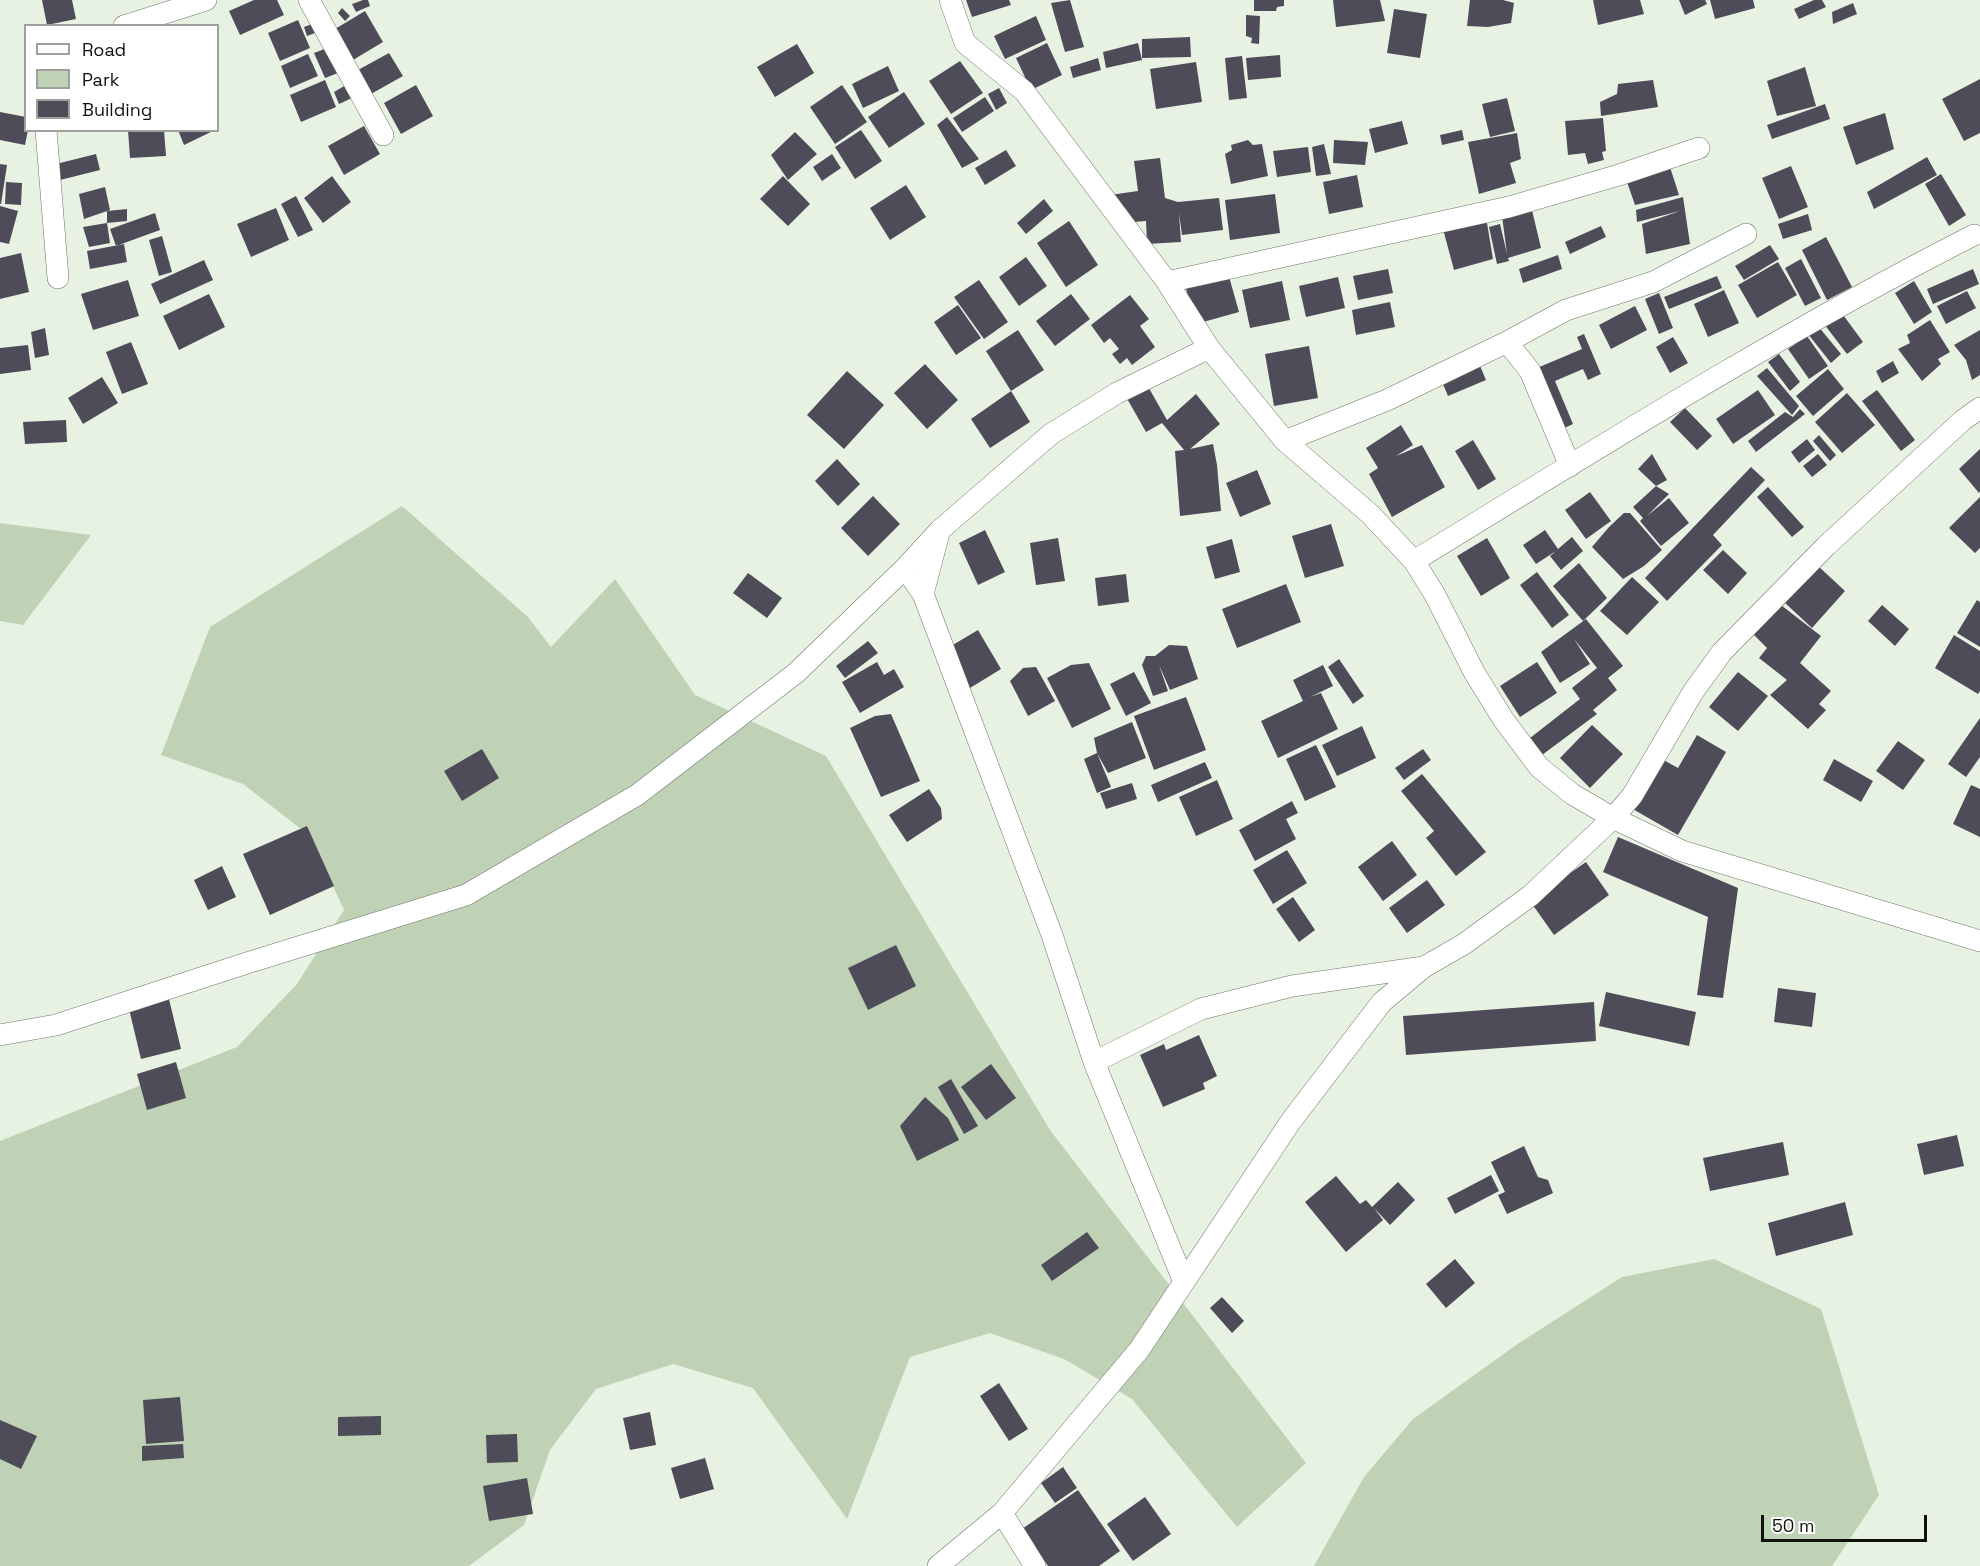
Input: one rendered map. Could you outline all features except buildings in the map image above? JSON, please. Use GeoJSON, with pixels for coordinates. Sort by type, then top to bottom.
{"type":"FeatureCollection","features":[{"type":"Feature","properties":{"kind":"street"},"geometry":{"type":"LineString","coordinates":[[130,24],[206,0]]}},
{"type":"Feature","properties":{"kind":"street"},"geometry":{"type":"LineString","coordinates":[[309,0],[383,135]]}},
{"type":"Feature","properties":{"kind":"street"},"geometry":{"type":"LineString","coordinates":[[950,0],[965,43],[1024,91],[1167,282],[1209,348],[1285,441],[1370,514],[1414,561],[1435,595],[1474,672],[1503,719],[1539,767],[1572,794],[1613,818],[1682,851],[1980,941]]}},
{"type":"Feature","properties":{"kind":"street"},"geometry":{"type":"LineString","coordinates":[[46,132],[58,278]]}},
{"type":"Feature","properties":{"kind":"street"},"geometry":{"type":"LineString","coordinates":[[1167,282],[1509,207],[1619,175],[1699,148]]}},
{"type":"Feature","properties":{"kind":"street"},"geometry":{"type":"LineString","coordinates":[[1285,441],[1387,400],[1508,342],[1566,310],[1653,282],[1746,234]]}},
{"type":"Feature","properties":{"kind":"street"},"geometry":{"type":"LineString","coordinates":[[1414,561],[1673,403],[1883,282],[1974,235]]}},
{"type":"Feature","properties":{"kind":"street"},"geometry":{"type":"LineString","coordinates":[[1508,342],[1530,371],[1570,466]]}},
{"type":"Feature","properties":{"kind":"street"},"geometry":{"type":"LineString","coordinates":[[0,1035],[56,1025],[247,963],[466,896],[637,795],[796,673],[905,568],[940,530],[1051,434],[1117,393],[1209,348]]}},
{"type":"Feature","properties":{"kind":"street"},"geometry":{"type":"LineString","coordinates":[[938,1566],[1002,1513],[1139,1350],[1291,1121],[1382,1002],[1424,967],[1464,944],[1530,896],[1613,818],[1632,796],[1693,692],[1722,652],[1826,546],[1963,420],[1980,408]]}},
{"type":"Feature","properties":{"kind":"street"},"geometry":{"type":"LineString","coordinates":[[923,594],[940,530]]}},
{"type":"Feature","properties":{"kind":"street"},"geometry":{"type":"LineString","coordinates":[[905,568],[923,594],[1052,935],[1094,1062],[1184,1282]]}},
{"type":"Feature","properties":{"kind":"street"},"geometry":{"type":"LineString","coordinates":[[1094,1062],[1201,1009],[1292,986],[1424,967]]}},
{"type":"Feature","properties":{"kind":"street"},"geometry":{"type":"LineString","coordinates":[[1002,1513],[1035,1566]]}},
{"type":"Feature","properties":{"kind":"green space"},"geometry":{"type":"Polygon","coordinates":[[[402,506],[528,617],[551,647],[615,579],[695,695],[826,756],[1050,1130],[1306,1463],[1237,1527],[1132,1399],[1064,1359],[990,1333],[910,1357],[847,1519],[753,1388],[673,1364],[596,1389],[550,1450],[524,1525],[469,1566],[0,1566],[0,1141],[237,1047],[297,984],[344,910],[310,836],[243,784],[161,755],[210,627],[402,506]]]}},
{"type":"Feature","properties":{"kind":"green space"},"geometry":{"type":"Polygon","coordinates":[[[0,523],[91,535],[23,625],[0,621],[0,523]]]}},
{"type":"Feature","properties":{"kind":"green space"},"geometry":{"type":"Polygon","coordinates":[[[1714,1259],[1821,1309],[1879,1495],[1832,1566],[1314,1566],[1364,1477],[1413,1419],[1519,1343],[1622,1277],[1714,1259]]]}}]}
